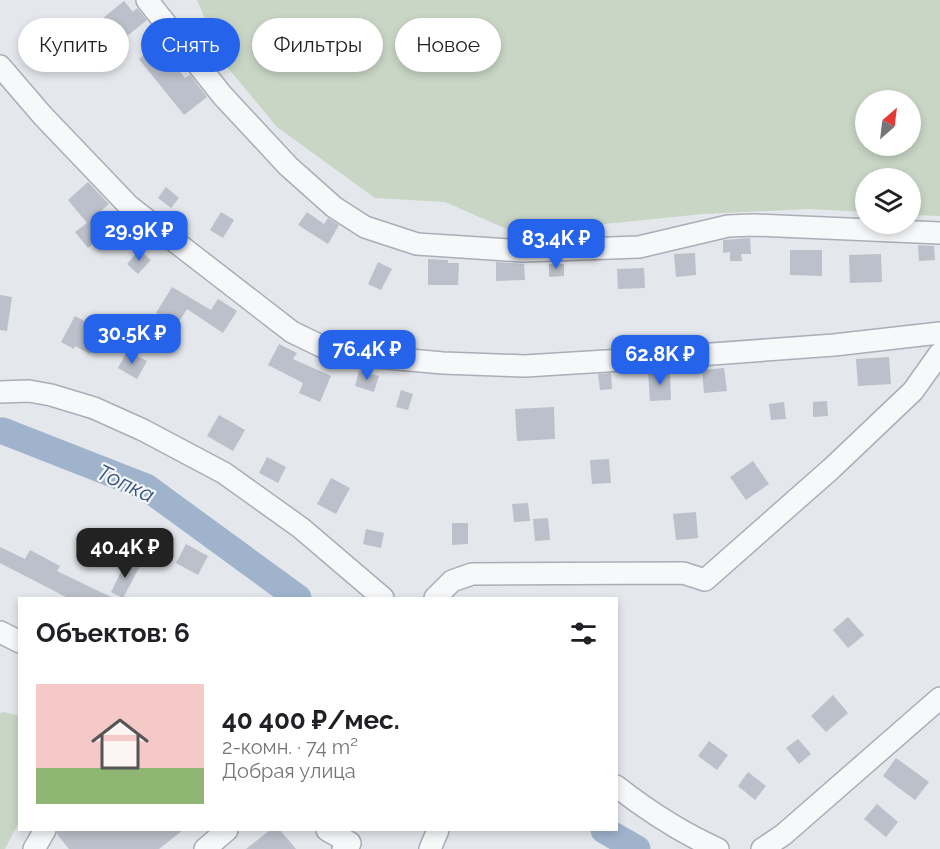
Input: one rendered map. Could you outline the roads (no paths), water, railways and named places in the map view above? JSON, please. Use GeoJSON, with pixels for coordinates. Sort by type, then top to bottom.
{"type":"FeatureCollection","features":[{"type":"Feature","properties":{"kind":"street"},"geometry":{"type":"LineString","coordinates":[[147,0],[222,95],[288,166],[334,207],[365,227],[417,244],[523,251],[639,247],[728,226],[940,233]]}},
{"type":"Feature","properties":{"kind":"street"},"geometry":{"type":"LineString","coordinates":[[0,66],[43,116],[129,206],[292,332],[323,347],[365,356],[443,363],[525,366],[764,350],[940,333]]}},
{"type":"Feature","properties":{"kind":"street"},"geometry":{"type":"LineString","coordinates":[[436,597],[452,581],[472,574],[683,573],[705,580],[832,468],[905,399],[940,353]]}},
{"type":"Feature","properties":{"kind":"street"},"geometry":{"type":"LineString","coordinates":[[0,392],[29,391],[94,408],[143,430],[224,473],[301,528],[382,597]]}},
{"type":"Feature","properties":{"kind":"street"},"geometry":{"type":"LineString","coordinates":[[0,632],[18,641]]}},
{"type":"Feature","properties":{"kind":"street"},"geometry":{"type":"LineString","coordinates":[[762,849],[783,835],[940,698]]}},
{"type":"Feature","properties":{"kind":"street"},"geometry":{"type":"LineString","coordinates":[[618,788],[696,840],[718,849]]}},
{"type":"Feature","properties":{"kind":"street"},"geometry":{"type":"LineString","coordinates":[[34,849],[44,831]]}},
{"type":"Feature","properties":{"kind":"street"},"geometry":{"type":"LineString","coordinates":[[205,849],[226,831]]}},
{"type":"Feature","properties":{"kind":"street"},"geometry":{"type":"LineString","coordinates":[[329,831],[350,843],[343,849]]}},
{"type":"Feature","properties":{"kind":"waterway","name":"Топка"},"geometry":{"type":"LineString","coordinates":[[0,431],[146,487],[297,597]]}},
{"type":"Feature","properties":{"kind":"waterway","name":"Топка"},"geometry":{"type":"LineString","coordinates":[[606,831],[637,849]]}}]}
